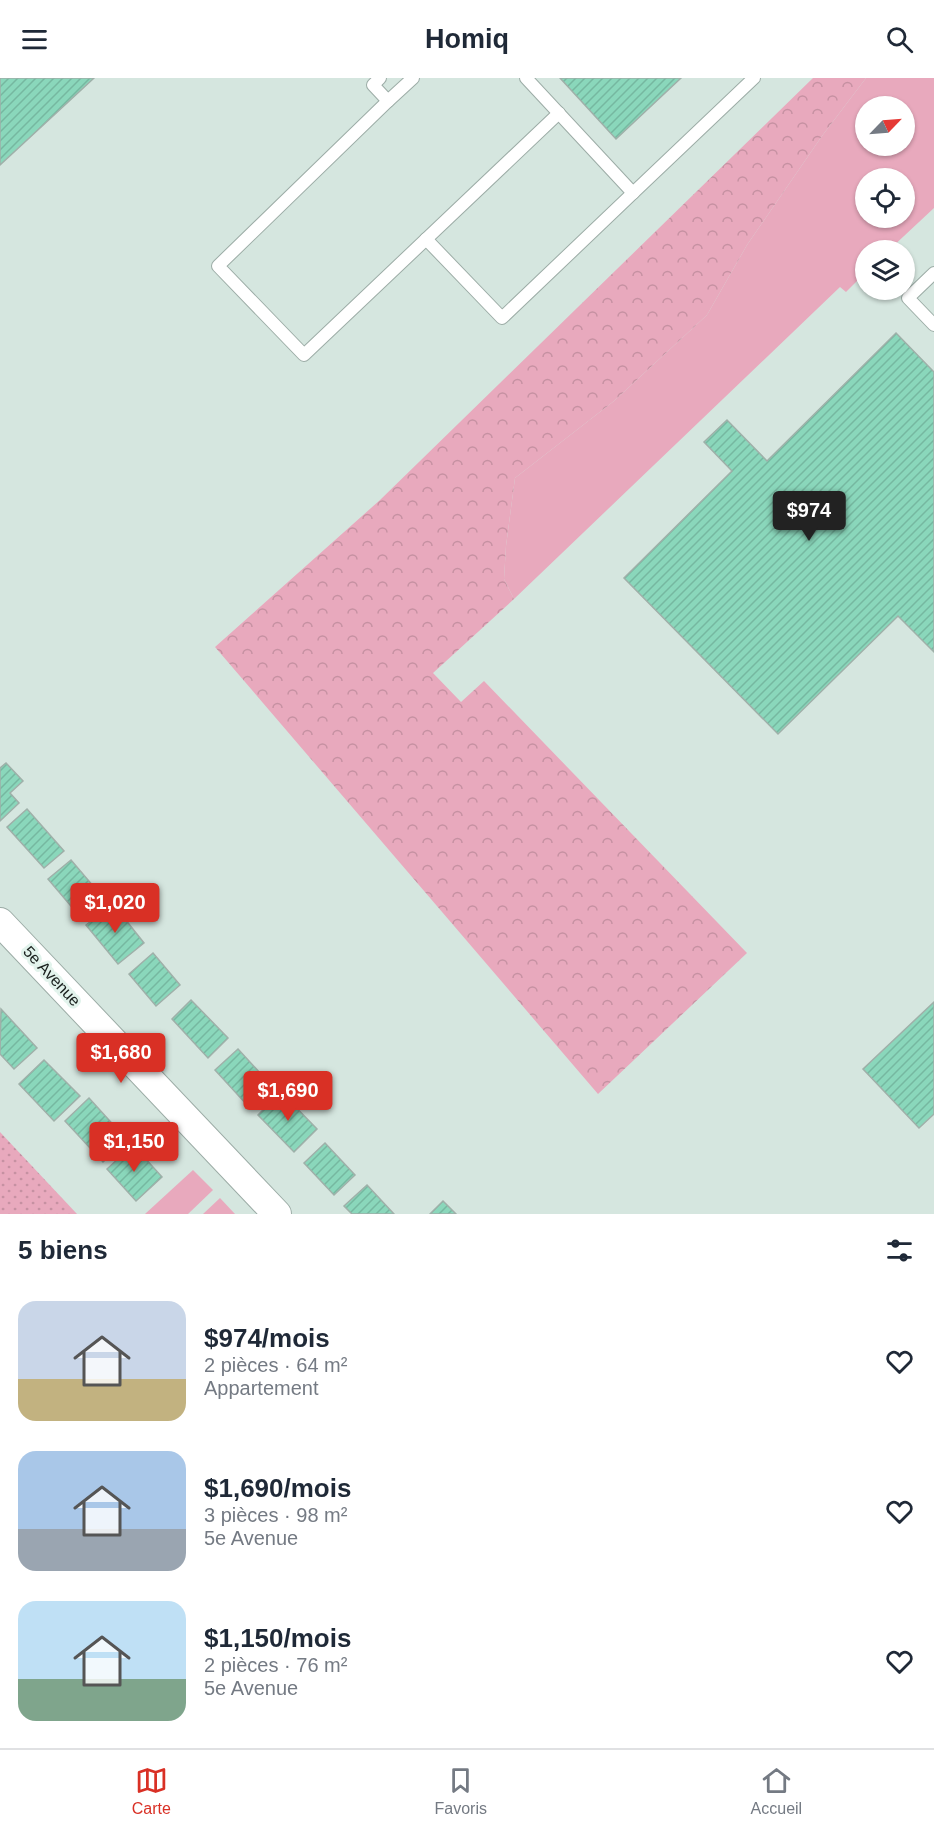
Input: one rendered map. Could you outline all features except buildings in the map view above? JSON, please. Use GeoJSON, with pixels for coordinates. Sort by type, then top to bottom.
{"type":"FeatureCollection","features":[{"type":"Feature","properties":{"kind":"street","name":"5e Avenue"},"geometry":{"type":"LineString","coordinates":[[0,922],[277,1214]]}},
{"type":"Feature","properties":{"kind":"lane"},"geometry":{"type":"LineString","coordinates":[[381,78],[373,85],[388,101]]}},
{"type":"Feature","properties":{"kind":"lane"},"geometry":{"type":"LineString","coordinates":[[413,78],[218,266],[304,355],[559,113]]}},
{"type":"Feature","properties":{"kind":"lane"},"geometry":{"type":"LineString","coordinates":[[526,78],[633,193]]}},
{"type":"Feature","properties":{"kind":"lane"},"geometry":{"type":"LineString","coordinates":[[426,239],[502,318],[754,78]]}},
{"type":"Feature","properties":{"kind":"lane"},"geometry":{"type":"LineString","coordinates":[[934,273],[908,298],[934,325]]}},
{"type":"Feature","properties":{"kind":"green space"},"geometry":{"type":"Polygon","coordinates":[[[813,78],[866,78],[822,136],[747,245],[707,315],[614,401],[515,478],[504,579],[514,599],[433,673],[461,702],[484,681],[747,953],[598,1094],[215,647],[380,500],[813,78]]]}},
{"type":"Feature","properties":{"kind":"green space"},"geometry":{"type":"Polygon","coordinates":[[[866,78],[934,78],[934,208],[915,226],[915,168],[855,168],[855,228],[913,228],[900,240],[855,240],[855,283],[846,292],[840,287],[514,599],[504,579],[515,478],[614,401],[707,315],[747,245],[822,136],[866,78]]]}},
{"type":"Feature","properties":{"kind":"green space"},"geometry":{"type":"Polygon","coordinates":[[[0,1132],[77,1214],[0,1214],[0,1132]]]}},
{"type":"Feature","properties":{"kind":"green space"},"geometry":{"type":"Polygon","coordinates":[[[193,1170],[213,1190],[188,1214],[145,1214],[193,1170]]]}},
{"type":"Feature","properties":{"kind":"green space"},"geometry":{"type":"Polygon","coordinates":[[[220,1198],[235,1214],[203,1214],[220,1198]]]}}]}
